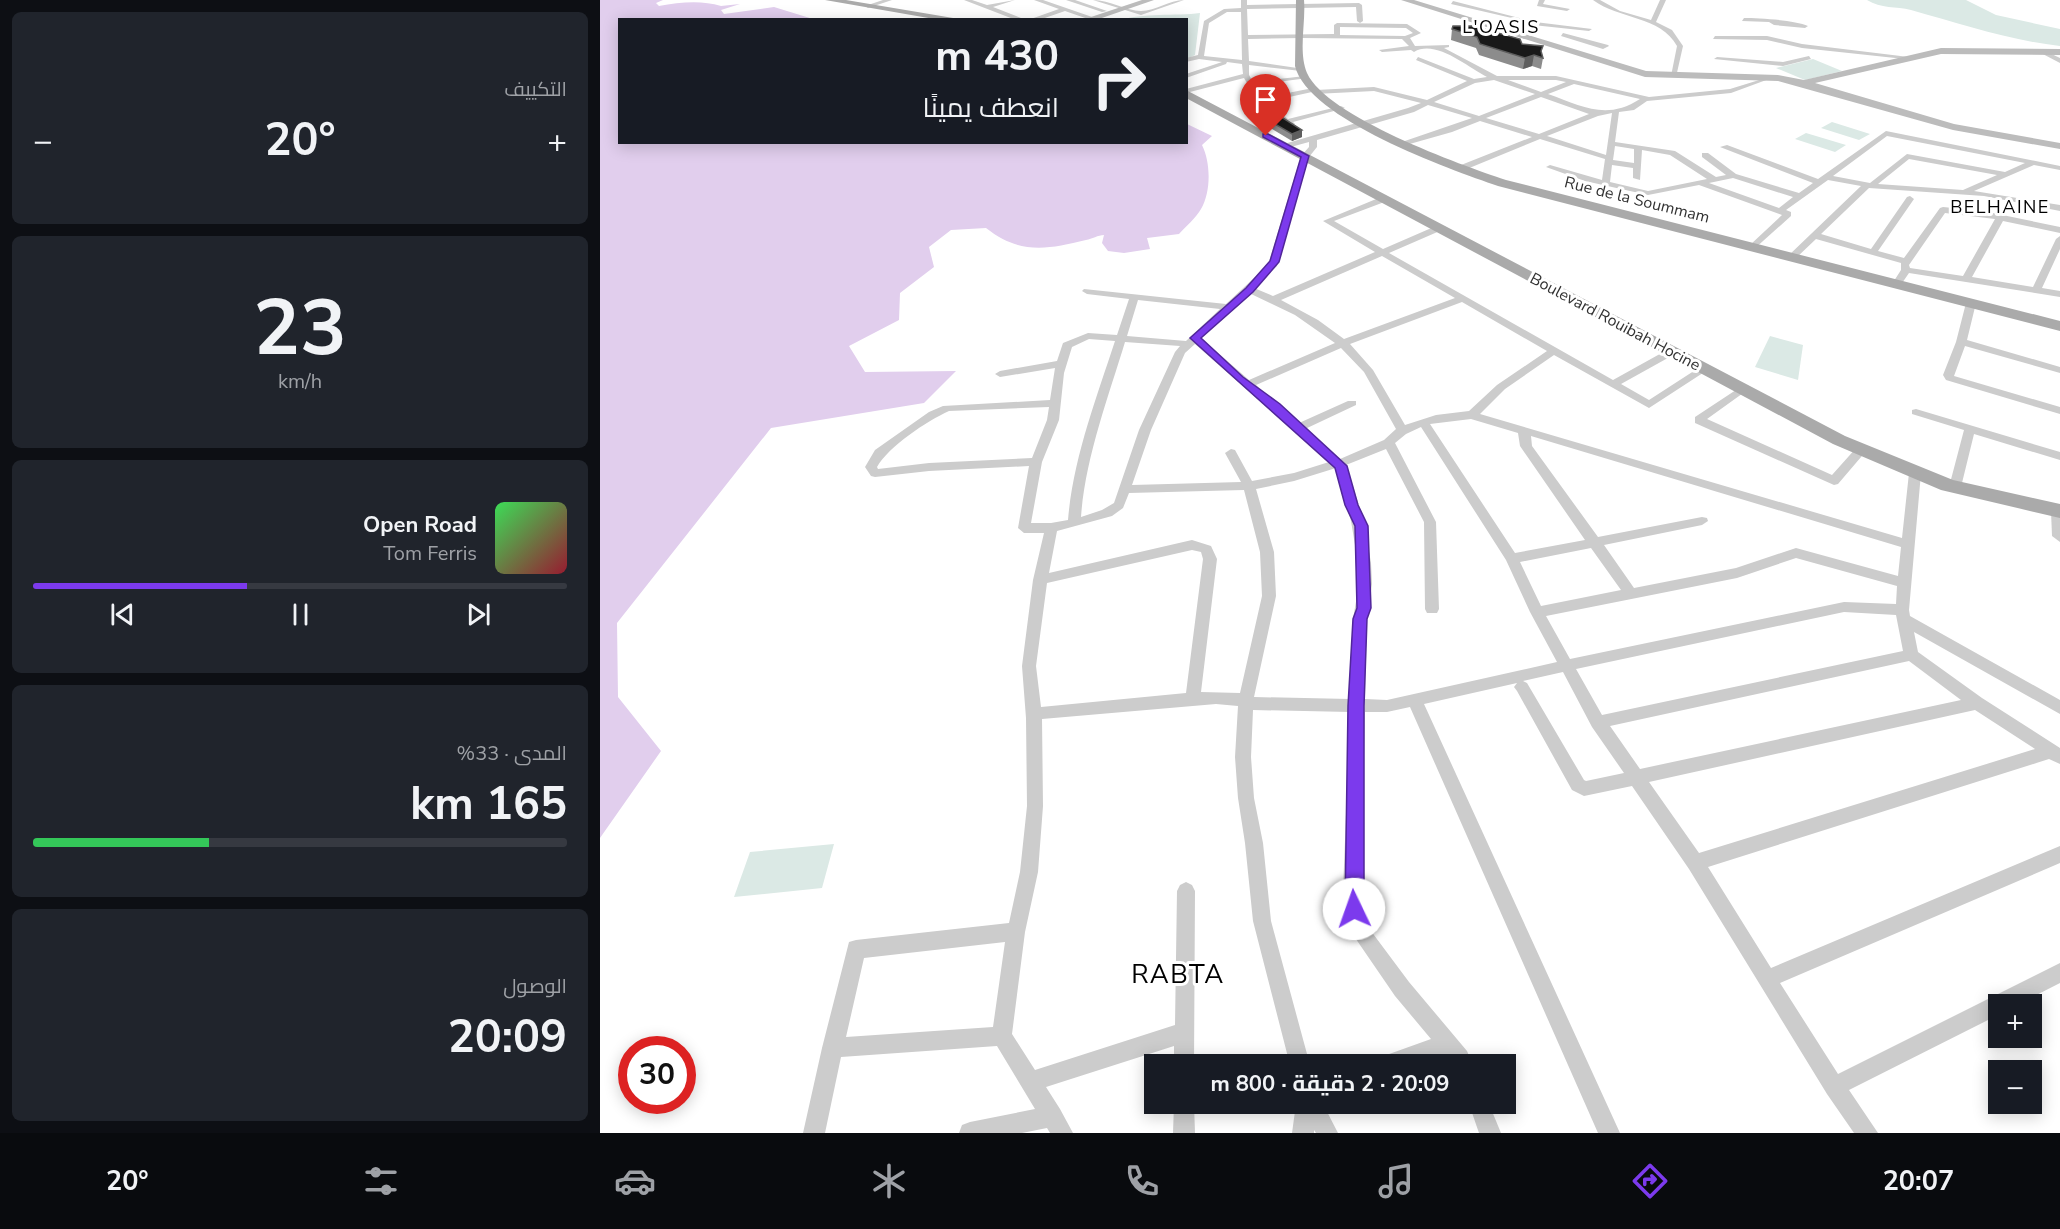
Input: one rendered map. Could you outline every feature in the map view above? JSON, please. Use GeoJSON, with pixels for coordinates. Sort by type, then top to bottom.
{"type":"FeatureCollection","features":[{"type":"Feature","properties":{"kind":"main road"},"geometry":{"type":"LineString","coordinates":[[829,0],[850,1],[868,6],[948,18]]}},
{"type":"Feature","properties":{"kind":"main road"},"geometry":{"type":"LineString","coordinates":[[1092,18],[1150,0]]}},
{"type":"Feature","properties":{"kind":"main road"},"geometry":{"type":"LineString","coordinates":[[1405,0],[1639,72],[1674,76],[1772,78],[1804,83],[1953,127],[2060,146]]}},
{"type":"Feature","properties":{"kind":"main road"},"geometry":{"type":"LineString","coordinates":[[1301,3],[1303,74]]}},
{"type":"Feature","properties":{"kind":"main road"},"geometry":{"type":"LineString","coordinates":[[1804,83],[1941,51],[2060,52]]}},
{"type":"Feature","properties":{"kind":"main road","name":"Rue de la Soummam"},"geometry":{"type":"LineString","coordinates":[[1303,74],[1314,91],[1366,124],[1402,145],[1459,169],[1502,183],[2060,326]]}},
{"type":"Feature","properties":{"kind":"main road","name":"Boulevard Rouibah Hocine"},"geometry":{"type":"LineString","coordinates":[[1188,93],[1671,352],[1861,450],[1954,487],[2060,509]]}},
{"type":"Feature","properties":{"kind":"street"},"geometry":{"type":"LineString","coordinates":[[868,6],[890,0]]}},
{"type":"Feature","properties":{"kind":"street"},"geometry":{"type":"LineString","coordinates":[[967,0],[1017,18]]}},
{"type":"Feature","properties":{"kind":"street"},"geometry":{"type":"LineString","coordinates":[[987,7],[1012,0]]}},
{"type":"Feature","properties":{"kind":"street"},"geometry":{"type":"LineString","coordinates":[[1037,0],[1087,18]]}},
{"type":"Feature","properties":{"kind":"street"},"geometry":{"type":"LineString","coordinates":[[1069,0],[1109,12]]}},
{"type":"Feature","properties":{"kind":"street"},"geometry":{"type":"LineString","coordinates":[[1079,3],[1090,0]]}},
{"type":"Feature","properties":{"kind":"street"},"geometry":{"type":"LineString","coordinates":[[1096,0],[1141,13],[1181,0]]}},
{"type":"Feature","properties":{"kind":"street"},"geometry":{"type":"LineString","coordinates":[[1460,0],[1453,3],[1532,21],[1531,23],[1589,29]]}},
{"type":"Feature","properties":{"kind":"street"},"geometry":{"type":"LineString","coordinates":[[1596,0],[1615,11],[1653,23],[1679,42],[1674,76]]}},
{"type":"Feature","properties":{"kind":"street"},"geometry":{"type":"LineString","coordinates":[[1653,23],[1663,0]]}},
{"type":"Feature","properties":{"kind":"street"},"geometry":{"type":"LineString","coordinates":[[1201,57],[1206,22],[1226,10],[1244,6],[1301,3],[1359,5],[1359,20],[1389,18]]}},
{"type":"Feature","properties":{"kind":"street"},"geometry":{"type":"LineString","coordinates":[[1470,20],[1497,3]]}},
{"type":"Feature","properties":{"kind":"street"},"geometry":{"type":"LineString","coordinates":[[1541,3],[1567,9]]}},
{"type":"Feature","properties":{"kind":"street"},"geometry":{"type":"LineString","coordinates":[[1244,6],[1246,75],[1260,101],[1296,127]]}},
{"type":"Feature","properties":{"kind":"street"},"geometry":{"type":"LineString","coordinates":[[1037,18],[1066,9]]}},
{"type":"Feature","properties":{"kind":"street"},"geometry":{"type":"LineString","coordinates":[[1744,20],[1770,20],[1774,23],[1805,26]]}},
{"type":"Feature","properties":{"kind":"street"},"geometry":{"type":"LineString","coordinates":[[1524,37],[1531,23]]}},
{"type":"Feature","properties":{"kind":"street"},"geometry":{"type":"LineString","coordinates":[[1767,38],[1774,23]]}},
{"type":"Feature","properties":{"kind":"street"},"geometry":{"type":"LineString","coordinates":[[1245,37],[1405,38],[1418,33],[1407,26],[1337,25],[1337,36]]}},
{"type":"Feature","properties":{"kind":"street"},"geometry":{"type":"LineString","coordinates":[[1563,35],[1606,46],[1564,49]]}},
{"type":"Feature","properties":{"kind":"street"},"geometry":{"type":"LineString","coordinates":[[1405,38],[1414,50]]}},
{"type":"Feature","properties":{"kind":"street"},"geometry":{"type":"LineString","coordinates":[[1715,38],[1767,38],[1802,46],[1914,58]]}},
{"type":"Feature","properties":{"kind":"street"},"geometry":{"type":"LineString","coordinates":[[1383,50],[1452,46]]}},
{"type":"Feature","properties":{"kind":"street"},"geometry":{"type":"LineString","coordinates":[[1439,48],[1494,78],[1596,114]]}},
{"type":"Feature","properties":{"kind":"street"},"geometry":{"type":"LineString","coordinates":[[1800,50],[1838,49]]}},
{"type":"Feature","properties":{"kind":"street"},"geometry":{"type":"LineString","coordinates":[[2041,51],[2060,61]]}},
{"type":"Feature","properties":{"kind":"street"},"geometry":{"type":"LineString","coordinates":[[1188,60],[1201,57],[1303,74]]}},
{"type":"Feature","properties":{"kind":"street"},"geometry":{"type":"LineString","coordinates":[[1717,60],[1783,64],[1809,58]]}},
{"type":"Feature","properties":{"kind":"street"},"geometry":{"type":"LineString","coordinates":[[1418,59],[1473,81]]}},
{"type":"Feature","properties":{"kind":"street"},"geometry":{"type":"LineString","coordinates":[[1188,75],[1230,62]]}},
{"type":"Feature","properties":{"kind":"street"},"geometry":{"type":"LineString","coordinates":[[1287,146],[1366,124],[1430,102],[1473,81],[1494,78],[1549,77],[1645,99],[1731,91],[1772,78],[1769,63]]}},
{"type":"Feature","properties":{"kind":"street"},"geometry":{"type":"LineString","coordinates":[[1250,84],[1303,74]]}},
{"type":"Feature","properties":{"kind":"street"},"geometry":{"type":"LineString","coordinates":[[1188,91],[1246,75]]}},
{"type":"Feature","properties":{"kind":"street"},"geometry":{"type":"LineString","coordinates":[[1402,145],[1573,82]]}},
{"type":"Feature","properties":{"kind":"street"},"geometry":{"type":"LineString","coordinates":[[1260,101],[1314,91],[1374,89],[1430,102],[1608,160],[1638,166]]}},
{"type":"Feature","properties":{"kind":"street"},"geometry":{"type":"LineString","coordinates":[[1459,169],[1596,114],[1631,108],[1645,99]]}},
{"type":"Feature","properties":{"kind":"street"},"geometry":{"type":"LineString","coordinates":[[1287,121],[1341,108]]}},
{"type":"Feature","properties":{"kind":"street"},"geometry":{"type":"LineString","coordinates":[[1606,182],[1616,111]]}},
{"type":"Feature","properties":{"kind":"street"},"geometry":{"type":"LineString","coordinates":[[1305,132],[1313,138]]}},
{"type":"Feature","properties":{"kind":"street"},"geometry":{"type":"LineString","coordinates":[[1781,210],[1886,133],[2060,168]]}},
{"type":"Feature","properties":{"kind":"street"},"geometry":{"type":"LineString","coordinates":[[1313,138],[1313,147],[1305,156],[1274,262],[1250,290],[1230,307],[1192,341],[1180,352],[1145,430],[1123,498],[1114,509],[1074,523],[1051,528],[1024,528],[1036,462],[1053,420],[1061,364],[1067,345],[1074,340],[1088,336],[1192,341],[1299,427],[1336,462],[1348,483],[1352,505],[1361,526],[1364,608],[1360,619],[1356,706],[1352,891],[1356,926],[1402,989],[1455,1054]]}},
{"type":"Feature","properties":{"kind":"street"},"geometry":{"type":"LineString","coordinates":[[1610,143],[1667,151],[1684,158],[1715,180]]}},
{"type":"Feature","properties":{"kind":"street"},"geometry":{"type":"LineString","coordinates":[[1637,178],[1638,146]]}},
{"type":"Feature","properties":{"kind":"street"},"geometry":{"type":"LineString","coordinates":[[1724,147],[1823,180],[1962,193],[2060,208]]}},
{"type":"Feature","properties":{"kind":"street"},"geometry":{"type":"LineString","coordinates":[[1684,158],[1734,150]]}},
{"type":"Feature","properties":{"kind":"street"},"geometry":{"type":"LineString","coordinates":[[1705,155],[1733,176],[1799,196]]}},
{"type":"Feature","properties":{"kind":"street"},"geometry":{"type":"LineString","coordinates":[[1792,257],[1869,186],[1906,156],[2004,174]]}},
{"type":"Feature","properties":{"kind":"street"},"geometry":{"type":"LineString","coordinates":[[1962,193],[2033,163]]}},
{"type":"Feature","properties":{"kind":"street"},"geometry":{"type":"LineString","coordinates":[[1551,167],[1648,193],[1733,176]]}},
{"type":"Feature","properties":{"kind":"street"},"geometry":{"type":"LineString","coordinates":[[1700,183],[1788,214],[1753,246]]}},
{"type":"Feature","properties":{"kind":"street"},"geometry":{"type":"LineString","coordinates":[[1925,190],[1948,210]]}},
{"type":"Feature","properties":{"kind":"street"},"geometry":{"type":"LineString","coordinates":[[2042,205],[2057,197],[2060,200]]}},
{"type":"Feature","properties":{"kind":"street"},"geometry":{"type":"LineString","coordinates":[[1384,199],[1327,221],[1552,352],[1649,405],[1704,369]]}},
{"type":"Feature","properties":{"kind":"street"},"geometry":{"type":"LineString","coordinates":[[1873,252],[1910,199]]}},
{"type":"Feature","properties":{"kind":"street"},"geometry":{"type":"LineString","coordinates":[[1897,284],[1906,266],[1943,210],[2060,230]]}},
{"type":"Feature","properties":{"kind":"street"},"geometry":{"type":"LineString","coordinates":[[1966,279],[2000,218]]}},
{"type":"Feature","properties":{"kind":"street"},"geometry":{"type":"LineString","coordinates":[[1275,299],[1439,228]]}},
{"type":"Feature","properties":{"kind":"street"},"geometry":{"type":"LineString","coordinates":[[1814,235],[1873,252],[1906,266],[1966,279],[2060,294]]}},
{"type":"Feature","properties":{"kind":"street"},"geometry":{"type":"LineString","coordinates":[[2037,290],[2060,239]]}},
{"type":"Feature","properties":{"kind":"street"},"geometry":{"type":"LineString","coordinates":[[1250,290],[1275,299],[1345,344],[1368,371],[1403,431]]}},
{"type":"Feature","properties":{"kind":"street"},"geometry":{"type":"LineString","coordinates":[[1087,291],[1230,307]]}},
{"type":"Feature","properties":{"kind":"street"},"geometry":{"type":"LineString","coordinates":[[1074,523],[1081,477],[1120,338],[1134,297]]}},
{"type":"Feature","properties":{"kind":"street"},"geometry":{"type":"LineString","coordinates":[[1247,385],[1461,299]]}},
{"type":"Feature","properties":{"kind":"street"},"geometry":{"type":"LineString","coordinates":[[1971,303],[1961,342],[1948,375],[1950,378],[2060,411]]}},
{"type":"Feature","properties":{"kind":"street"},"geometry":{"type":"LineString","coordinates":[[1961,342],[2060,369]]}},
{"type":"Feature","properties":{"kind":"street"},"geometry":{"type":"LineString","coordinates":[[1472,415],[1501,387],[1552,352]]}},
{"type":"Feature","properties":{"kind":"street"},"geometry":{"type":"LineString","coordinates":[[1612,385],[1671,352]]}},
{"type":"Feature","properties":{"kind":"street"},"geometry":{"type":"LineString","coordinates":[[1000,374],[1061,364]]}},
{"type":"Feature","properties":{"kind":"street"},"geometry":{"type":"LineString","coordinates":[[1742,389],[1700,420],[1834,481],[1861,450]]}},
{"type":"Feature","properties":{"kind":"street"},"geometry":{"type":"LineString","coordinates":[[1036,462],[929,467],[875,473],[871,467],[879,453],[933,414],[947,408],[1056,403]]}},
{"type":"Feature","properties":{"kind":"street"},"geometry":{"type":"LineString","coordinates":[[1299,427],[1352,403]]}},
{"type":"Feature","properties":{"kind":"street"},"geometry":{"type":"LineString","coordinates":[[1916,412],[2060,456]]}},
{"type":"Feature","properties":{"kind":"street"},"geometry":{"type":"LineString","coordinates":[[1126,489],[1250,488],[1295,477],[1389,442],[1403,431],[1458,414],[1472,415],[1907,544]]}},
{"type":"Feature","properties":{"kind":"street"},"geometry":{"type":"LineString","coordinates":[[1424,423],[1512,559],[1537,612],[1598,722],[1635,779],[1695,862],[1834,1087],[1867,1133]]}},
{"type":"Feature","properties":{"kind":"street"},"geometry":{"type":"LineString","coordinates":[[1954,487],[1970,428]]}},
{"type":"Feature","properties":{"kind":"street"},"geometry":{"type":"LineString","coordinates":[[1524,431],[1526,446],[1631,594]]}},
{"type":"Feature","properties":{"kind":"street"},"geometry":{"type":"LineString","coordinates":[[1389,442],[1430,522],[1432,609]]}},
{"type":"Feature","properties":{"kind":"street"},"geometry":{"type":"LineString","coordinates":[[1231,453],[1250,488],[1267,552],[1269,596],[1246,700],[1243,757],[1262,921],[1297,1054]]}},
{"type":"Feature","properties":{"kind":"street"},"geometry":{"type":"LineString","coordinates":[[1915,473],[1907,544],[1903,615],[1911,655],[1977,703],[2055,754]]}},
{"type":"Feature","properties":{"kind":"street"},"geometry":{"type":"LineString","coordinates":[[2060,509],[2060,536]]}},
{"type":"Feature","properties":{"kind":"street"},"geometry":{"type":"LineString","coordinates":[[1512,559],[1702,521]]}},
{"type":"Feature","properties":{"kind":"street"},"geometry":{"type":"LineString","coordinates":[[970,1133],[1058,1124],[1002,1036],[1016,932],[1029,872],[1035,806],[1034,714],[1029,666],[1040,580],[1051,528]]}},
{"type":"Feature","properties":{"kind":"street"},"geometry":{"type":"LineString","coordinates":[[1040,580],[1181,547],[1192,545],[1206,549],[1210,560],[1194,698]]}},
{"type":"Feature","properties":{"kind":"street"},"geometry":{"type":"LineString","coordinates":[[1537,612],[1737,573],[1796,553],[1904,583]]}},
{"type":"Feature","properties":{"kind":"street"},"geometry":{"type":"LineString","coordinates":[[1034,714],[1079,707],[1236,697],[1255,704],[1387,706],[1567,665],[1844,607],[1903,615],[2060,708]]}},
{"type":"Feature","properties":{"kind":"street"},"geometry":{"type":"LineString","coordinates":[[1598,722],[1911,655]]}},
{"type":"Feature","properties":{"kind":"street"},"geometry":{"type":"LineString","coordinates":[[1522,687],[1578,785],[1584,789],[1977,703]]}},
{"type":"Feature","properties":{"kind":"street"},"geometry":{"type":"LineString","coordinates":[[1414,700],[1610,1133]]}},
{"type":"Feature","properties":{"kind":"street"},"geometry":{"type":"LineString","coordinates":[[1695,862],[2055,754]]}},
{"type":"Feature","properties":{"kind":"street"},"geometry":{"type":"LineString","coordinates":[[1767,979],[2060,854]]}},
{"type":"Feature","properties":{"kind":"street"},"geometry":{"type":"LineString","coordinates":[[1184,1054],[1186,891]]}},
{"type":"Feature","properties":{"kind":"street"},"geometry":{"type":"LineString","coordinates":[[814,1133],[856,949],[1016,932]]}},
{"type":"Feature","properties":{"kind":"street"},"geometry":{"type":"LineString","coordinates":[[1834,1087],[2060,973]]}},
{"type":"Feature","properties":{"kind":"street"},"geometry":{"type":"LineString","coordinates":[[1030,1082],[1185,1032]]}},
{"type":"Feature","properties":{"kind":"street"},"geometry":{"type":"LineString","coordinates":[[832,1048],[1002,1036]]}},
{"type":"Feature","properties":{"kind":"street"},"geometry":{"type":"LineString","coordinates":[[1418,1054],[1448,1044]]}},
{"type":"Feature","properties":{"kind":"street"},"geometry":{"type":"LineString","coordinates":[[1184,1114],[1184,1133]]}},
{"type":"Feature","properties":{"kind":"street"},"geometry":{"type":"LineString","coordinates":[[1304,1133],[1305,1114]]}},
{"type":"Feature","properties":{"kind":"street"},"geometry":{"type":"LineString","coordinates":[[1318,1114],[1328,1133]]}},
{"type":"Feature","properties":{"kind":"street"},"geometry":{"type":"LineString","coordinates":[[1483,1114],[1490,1133]]}},
{"type":"Feature","properties":{"kind":"shaded area"},"geometry":{"type":"Polygon","coordinates":[[[600,0],[663,0],[656,3],[659,6],[691,2],[721,6],[740,4],[721,10],[724,14],[774,7],[810,18],[618,18],[618,144],[1188,144],[1188,124],[1212,136],[1202,145],[1209,177],[1207,194],[1201,209],[1179,234],[1147,238],[1150,249],[1124,253],[1108,251],[1102,243],[1104,235],[1058,246],[1033,248],[1010,242],[986,228],[951,230],[929,247],[934,267],[900,293],[899,320],[849,346],[865,372],[956,371],[924,403],[771,428],[617,623],[618,697],[661,751],[600,838],[600,0]]]}},
{"type":"Feature","properties":{"kind":"shaded area"},"geometry":{"type":"Polygon","coordinates":[[[1867,0],[1966,0],[1996,15],[2060,29],[2060,46],[2003,36],[1911,10],[1878,5],[1867,0]]]}},
{"type":"Feature","properties":{"kind":"shaded area"},"geometry":{"type":"Polygon","coordinates":[[[1200,13],[1195,55],[1188,58],[1188,18],[1130,18],[1200,13]]]}},
{"type":"Feature","properties":{"kind":"shaded area"},"geometry":{"type":"Polygon","coordinates":[[[1813,59],[1842,71],[1805,80],[1776,68],[1813,59]]]}},
{"type":"Feature","properties":{"kind":"shaded area"},"geometry":{"type":"Polygon","coordinates":[[[1832,122],[1870,134],[1859,140],[1821,128],[1832,122]]]}},
{"type":"Feature","properties":{"kind":"shaded area"},"geometry":{"type":"Polygon","coordinates":[[[1806,133],[1846,145],[1835,152],[1795,139],[1806,133]]]}},
{"type":"Feature","properties":{"kind":"shaded area"},"geometry":{"type":"Polygon","coordinates":[[[1770,336],[1803,345],[1798,380],[1755,367],[1770,336]]]}},
{"type":"Feature","properties":{"kind":"shaded area"},"geometry":{"type":"Polygon","coordinates":[[[834,844],[822,888],[734,897],[750,852],[834,844]]]}},
{"type":"Feature","properties":{"kind":"building"},"geometry":{"type":"Polygon","coordinates":[[[1453,26],[1473,26],[1520,39],[1522,44],[1543,46],[1541,51],[1543,58],[1534,55],[1525,58],[1480,44],[1477,37],[1452,29],[1453,26]]]}},
{"type":"Feature","properties":{"kind":"building"},"geometry":{"type":"Polygon","coordinates":[[[1272,111],[1302,130],[1292,134],[1258,114],[1272,111]]]}},
{"type":"Feature","properties":{"kind":"district","name":"L'OASIS"},"geometry":{"type":"Point","coordinates":[1501,27]}},
{"type":"Feature","properties":{"kind":"district","name":"BELHAINE"},"geometry":{"type":"Point","coordinates":[2000,207]}},
{"type":"Feature","properties":{"kind":"district","name":"RABTA"},"geometry":{"type":"Point","coordinates":[1178,974]}},
{"type":"Feature","properties":{"kind":"route"},"geometry":{"type":"LineString","coordinates":[[1266,136],[1305,156],[1274,262],[1268,272],[1250,290],[1195,338],[1240,379],[1276,406],[1341,466],[1348,483],[1352,505],[1361,526],[1364,608],[1360,619],[1356,706],[1352,891],[1354,909]]}}]}
